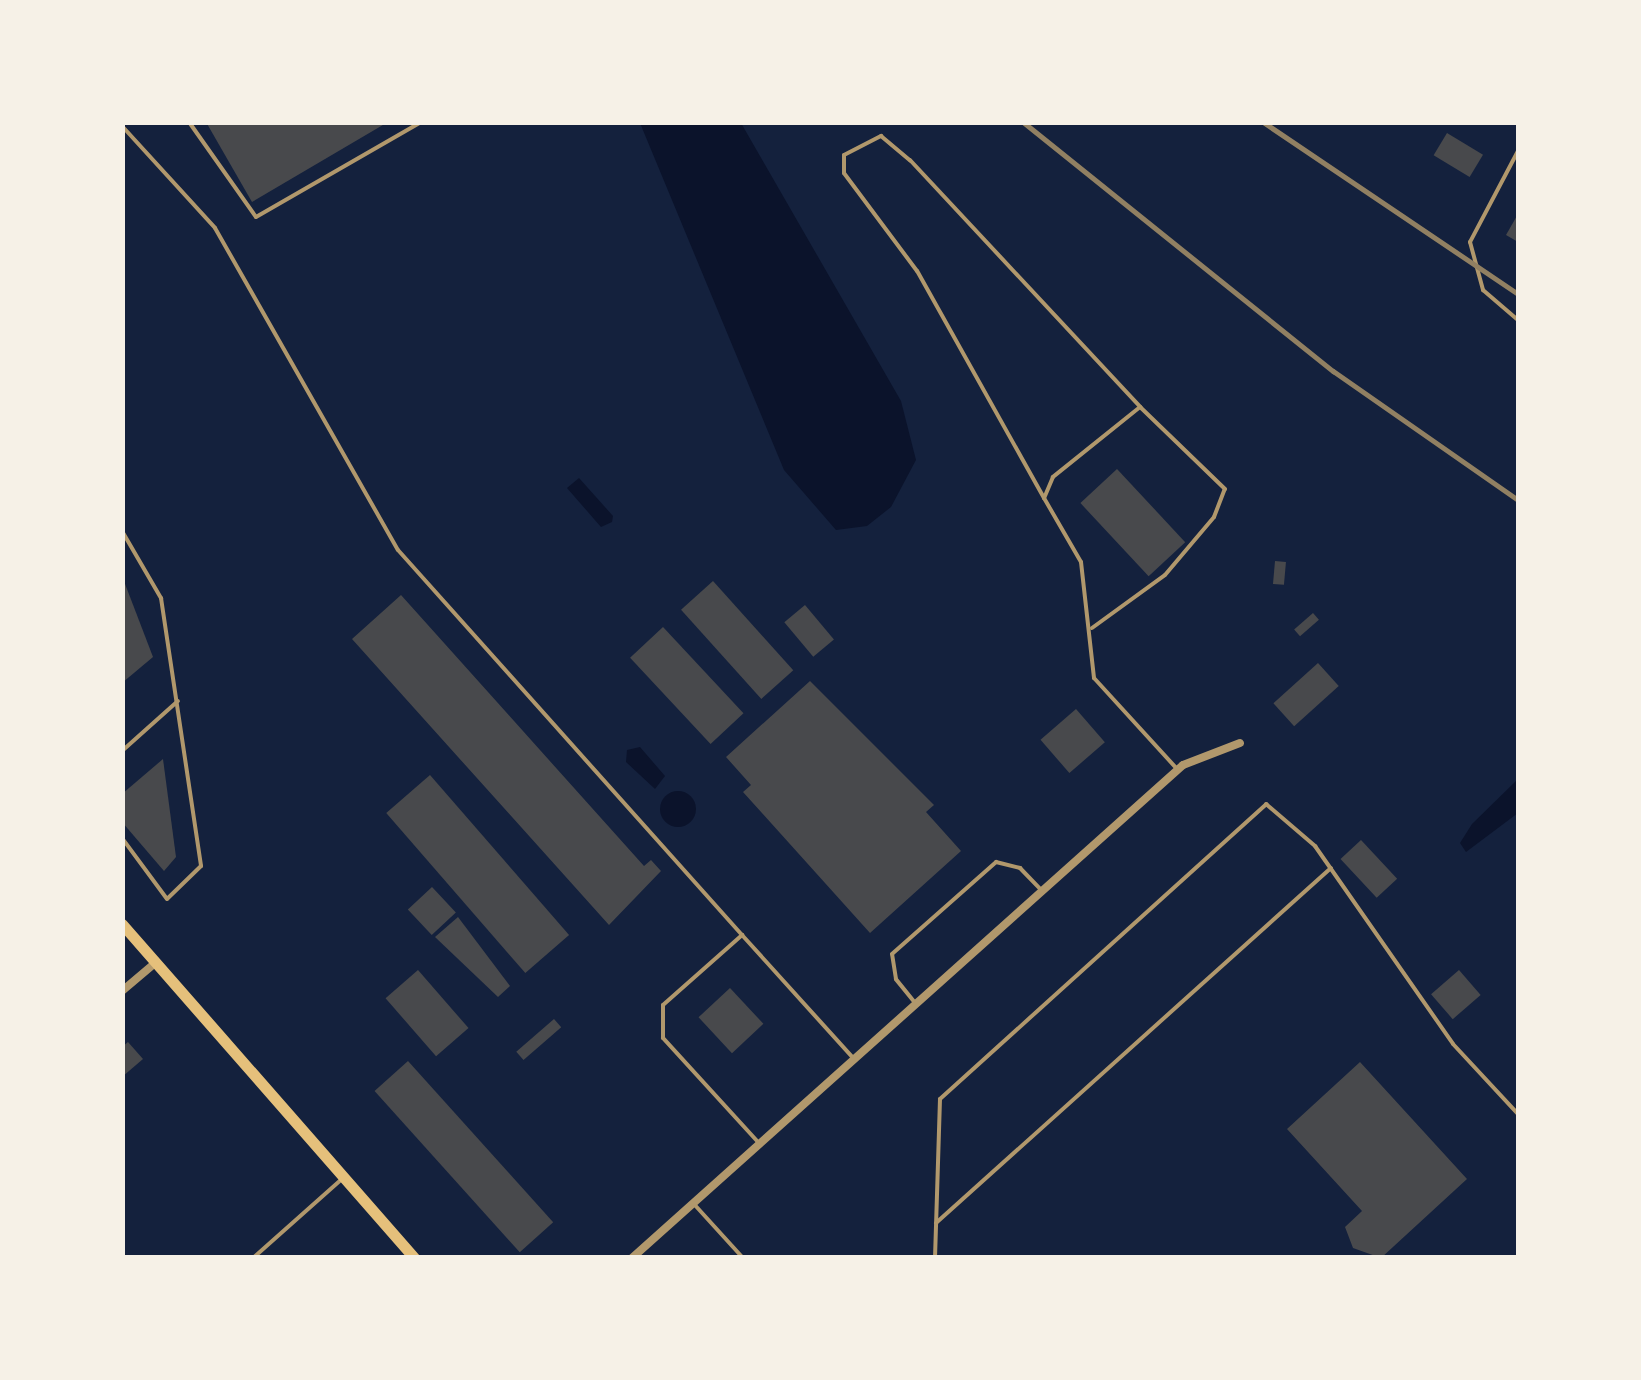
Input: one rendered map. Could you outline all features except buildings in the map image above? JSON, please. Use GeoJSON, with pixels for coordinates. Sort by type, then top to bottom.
{"type":"FeatureCollection","features":[{"type":"Feature","properties":{"kind":"main road"},"geometry":{"type":"LineString","coordinates":[[122,924],[414,1258]]}},
{"type":"Feature","properties":{"kind":"street"},"geometry":{"type":"LineString","coordinates":[[632,1258],[1178,770],[1240,743]]}},
{"type":"Feature","properties":{"kind":"street"},"geometry":{"type":"LineString","coordinates":[[122,991],[155,963]]}},
{"type":"Feature","properties":{"kind":"lane"},"geometry":{"type":"LineString","coordinates":[[189,122],[256,216],[421,122]]}},
{"type":"Feature","properties":{"kind":"lane"},"geometry":{"type":"LineString","coordinates":[[122,126],[215,228],[398,550],[854,1059]]}},
{"type":"Feature","properties":{"kind":"lane"},"geometry":{"type":"LineString","coordinates":[[1092,628],[1165,575],[1214,517],[1225,489],[1140,407],[910,160],[881,136],[844,155],[844,173],[917,272],[1082,562],[1092,628],[1094,678],[1178,770]]}},
{"type":"Feature","properties":{"kind":"lane"},"geometry":{"type":"LineString","coordinates":[[1518,151],[1470,242],[1483,290],[1518,320]]}},
{"type":"Feature","properties":{"kind":"lane"},"geometry":{"type":"LineString","coordinates":[[1044,498],[1054,478],[1140,407]]}},
{"type":"Feature","properties":{"kind":"lane"},"geometry":{"type":"LineString","coordinates":[[122,531],[161,598],[201,866],[168,898],[122,838]]}},
{"type":"Feature","properties":{"kind":"lane"},"geometry":{"type":"LineString","coordinates":[[122,751],[179,700]]}},
{"type":"Feature","properties":{"kind":"lane"},"geometry":{"type":"LineString","coordinates":[[935,1258],[940,1099],[1266,804],[1331,868],[1453,1044],[1518,1114]]}},
{"type":"Feature","properties":{"kind":"lane"},"geometry":{"type":"LineString","coordinates":[[916,1004],[896,979],[892,954],[990,865],[1020,868],[1042,891]]}},
{"type":"Feature","properties":{"kind":"lane"},"geometry":{"type":"LineString","coordinates":[[936,1223],[1331,868]]}},
{"type":"Feature","properties":{"kind":"lane"},"geometry":{"type":"LineString","coordinates":[[742,936],[663,1006],[663,1038],[760,1144]]}},
{"type":"Feature","properties":{"kind":"lane"},"geometry":{"type":"LineString","coordinates":[[253,1258],[343,1178]]}},
{"type":"Feature","properties":{"kind":"lane"},"geometry":{"type":"LineString","coordinates":[[694,1203],[742,1258]]}},
{"type":"Feature","properties":{"kind":"water"},"geometry":{"type":"Polygon","coordinates":[[[640,123],[741,123],[901,401],[916,460],[891,507],[867,526],[836,530],[784,470],[640,123]]]}},
{"type":"Feature","properties":{"kind":"water"},"geometry":{"type":"Polygon","coordinates":[[[579,478],[613,516],[612,522],[601,527],[567,488],[579,478]]]}},
{"type":"Feature","properties":{"kind":"water"},"geometry":{"type":"Polygon","coordinates":[[[640,747],[665,776],[655,789],[626,762],[627,750],[640,747]]]}},
{"type":"Feature","properties":{"kind":"water"},"geometry":{"type":"Polygon","coordinates":[[[1518,779],[1518,813],[1466,852],[1460,843],[1472,824],[1518,779]]]}},
{"type":"Feature","properties":{"kind":"water"},"geometry":{"type":"Polygon","coordinates":[[[678,791],[690,797],[696,809],[690,821],[678,827],[666,821],[660,809],[666,797],[678,791]]]}},
{"type":"Feature","properties":{"kind":"railway"},"geometry":{"type":"LineString","coordinates":[[1023,122],[1333,371],[1518,500]]}},
{"type":"Feature","properties":{"kind":"railway"},"geometry":{"type":"LineString","coordinates":[[1263,122],[1518,294]]}}]}
